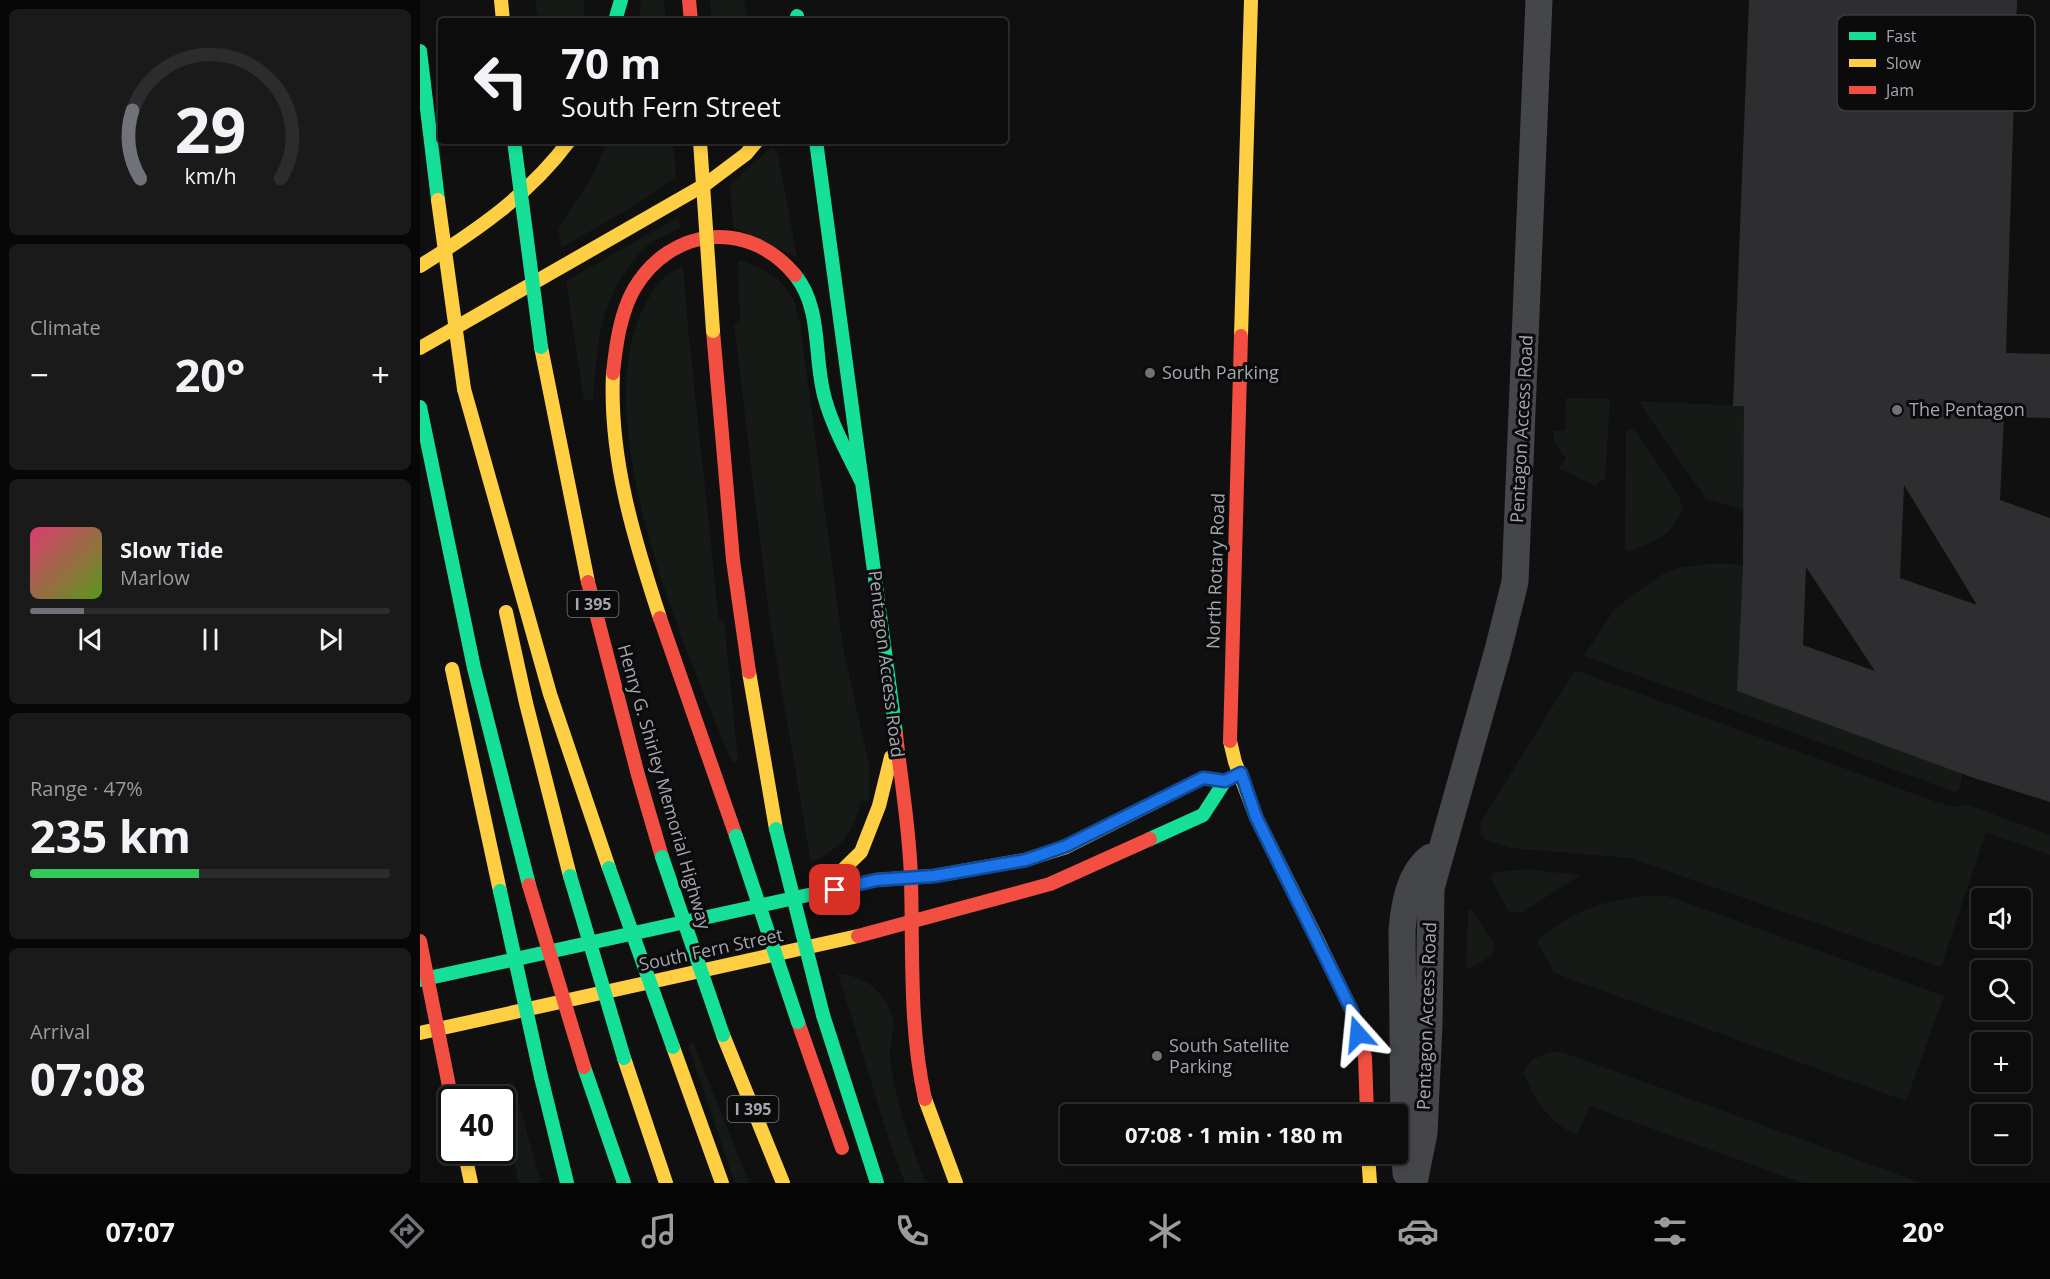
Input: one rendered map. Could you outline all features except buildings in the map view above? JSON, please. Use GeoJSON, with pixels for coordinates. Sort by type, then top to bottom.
{"type":"FeatureCollection","features":[{"type":"Feature","properties":{"kind":"main road"},"geometry":{"type":"LineString","coordinates":[[501,0],[503,18]]}},
{"type":"Feature","properties":{"kind":"main road"},"geometry":{"type":"LineString","coordinates":[[606,0],[606,18]]}},
{"type":"Feature","properties":{"kind":"main road"},"geometry":{"type":"LineString","coordinates":[[616,18],[621,0]]}},
{"type":"Feature","properties":{"kind":"main road"},"geometry":{"type":"LineString","coordinates":[[689,0],[691,18]]}},
{"type":"Feature","properties":{"kind":"main road"},"geometry":{"type":"LineString","coordinates":[[794,0],[797,18]]}},
{"type":"Feature","properties":{"kind":"main road","name":"North Rotary Road"},"geometry":{"type":"LineString","coordinates":[[1251,0],[1230,744],[1256,817],[1352,1011],[1365,1057],[1367,1104]]}},
{"type":"Feature","properties":{"kind":"main road"},"geometry":{"type":"LineString","coordinates":[[420,51],[464,389],[493,545]]}},
{"type":"Feature","properties":{"kind":"main road","name":"Henry G. Shirley Memorial Highway"},"geometry":{"type":"LineString","coordinates":[[514,144],[541,347],[584,567],[662,858],[723,1035],[783,1183]]}},
{"type":"Feature","properties":{"kind":"main road"},"geometry":{"type":"LineString","coordinates":[[420,266],[520,197],[543,176],[567,144]]}},
{"type":"Feature","properties":{"kind":"main road"},"geometry":{"type":"LineString","coordinates":[[700,144],[713,331],[733,561],[753,701],[776,829],[823,1015],[877,1183]]}},
{"type":"Feature","properties":{"kind":"main road"},"geometry":{"type":"LineString","coordinates":[[420,348],[706,184],[735,163],[755,144]]}},
{"type":"Feature","properties":{"kind":"main road","name":"Pentagon Access Road"},"geometry":{"type":"LineString","coordinates":[[816,144],[896,733],[911,877],[912,987],[919,1074],[927,1110],[956,1183]]}},
{"type":"Feature","properties":{"kind":"main road"},"geometry":{"type":"LineString","coordinates":[[847,1161],[648,580],[624,493],[614,436],[612,393],[619,334],[626,309],[636,288],[660,258],[690,241],[713,235],[733,235],[769,251],[786,264],[800,281],[809,298],[824,397],[862,483]]}},
{"type":"Feature","properties":{"kind":"main road"},"geometry":{"type":"LineString","coordinates":[[464,389],[550,694],[609,868],[722,1183]]}},
{"type":"Feature","properties":{"kind":"main road"},"geometry":{"type":"LineString","coordinates":[[420,408],[429,516]]}},
{"type":"Feature","properties":{"kind":"main road"},"geometry":{"type":"LineString","coordinates":[[420,408],[474,668],[529,885],[585,1067],[624,1183]]}},
{"type":"Feature","properties":{"kind":"main road"},"geometry":{"type":"LineString","coordinates":[[504,602],[526,703],[570,876],[624,1058],[666,1183]]}},
{"type":"Feature","properties":{"kind":"main road"},"geometry":{"type":"LineString","coordinates":[[449,657],[541,1077],[567,1183]]}},
{"type":"Feature","properties":{"kind":"main road"},"geometry":{"type":"LineString","coordinates":[[818,894],[848,866],[864,845],[888,775],[896,733]]}},
{"type":"Feature","properties":{"kind":"main road","name":"South Fern Street"},"geometry":{"type":"LineString","coordinates":[[420,1033],[910,923],[1050,884],[1203,815],[1225,781],[1241,773]]}},
{"type":"Feature","properties":{"kind":"main road","name":"South Fern Street"},"geometry":{"type":"LineString","coordinates":[[420,980],[876,880],[934,876],[1026,860],[1066,846],[1203,778],[1225,781]]}},
{"type":"Feature","properties":{"kind":"main road"},"geometry":{"type":"LineString","coordinates":[[420,941],[450,1086]]}},
{"type":"Feature","properties":{"kind":"main road"},"geometry":{"type":"LineString","coordinates":[[467,1164],[471,1183]]}},
{"type":"Feature","properties":{"kind":"main road"},"geometry":{"type":"LineString","coordinates":[[1369,1164],[1370,1183]]}},
{"type":"Feature","properties":{"kind":"street","name":"Pentagon Access Road"},"geometry":{"type":"LineString","coordinates":[[1414,1183],[1424,1133],[1429,1024],[1431,888],[1515,582],[1539,0]]}},
{"type":"Feature","properties":{"kind":"street","name":"Pentagon Access Road"},"geometry":{"type":"LineString","coordinates":[[1407,1183],[1404,1133],[1402,931],[1404,904],[1420,865],[1441,849]]}},
{"type":"Feature","properties":{"kind":"shaded area"},"geometry":{"type":"Polygon","coordinates":[[[535,0],[584,0],[584,18],[538,18],[535,0]]]}},
{"type":"Feature","properties":{"kind":"shaded area"},"geometry":{"type":"Polygon","coordinates":[[[641,0],[664,0],[666,18],[639,18],[641,0]]]}},
{"type":"Feature","properties":{"kind":"shaded area"},"geometry":{"type":"Polygon","coordinates":[[[710,0],[744,0],[747,18],[712,18],[710,0]]]}},
{"type":"Feature","properties":{"kind":"shaded area"},"geometry":{"type":"Polygon","coordinates":[[[607,144],[673,144],[676,177],[632,207],[561,248],[558,228],[589,182],[607,144]]]}},
{"type":"Feature","properties":{"kind":"shaded area"},"geometry":{"type":"Polygon","coordinates":[[[771,148],[777,150],[797,257],[733,227],[730,184],[771,148]]]}},
{"type":"Feature","properties":{"kind":"shaded area"},"geometry":{"type":"Polygon","coordinates":[[[679,217],[680,228],[648,245],[629,265],[618,283],[610,300],[599,338],[593,400],[584,401],[566,281],[679,217]]]}},
{"type":"Feature","properties":{"kind":"shaded area"},"geometry":{"type":"Polygon","coordinates":[[[738,260],[754,265],[781,283],[792,297],[797,310],[843,647],[869,765],[869,801],[861,801],[854,823],[844,839],[831,851],[811,863],[769,615],[734,324],[740,323],[738,260]]]}},
{"type":"Feature","properties":{"kind":"shaded area"},"geometry":{"type":"Polygon","coordinates":[[[683,265],[719,620],[724,620],[738,761],[732,762],[664,588],[644,519],[630,451],[626,386],[635,328],[661,281],[683,265]]]}},
{"type":"Feature","properties":{"kind":"shaded area"},"geometry":{"type":"Polygon","coordinates":[[[1566,398],[1610,399],[1605,478],[1595,486],[1559,468],[1566,459],[1554,441],[1554,431],[1565,431],[1566,398]]]}},
{"type":"Feature","properties":{"kind":"shaded area"},"geometry":{"type":"Polygon","coordinates":[[[1638,401],[1744,406],[1744,510],[1706,499],[1638,401]]]}},
{"type":"Feature","properties":{"kind":"shaded area"},"geometry":{"type":"Polygon","coordinates":[[[1634,429],[1678,494],[1683,508],[1673,526],[1662,537],[1629,552],[1625,550],[1626,431],[1634,429]]]}},
{"type":"Feature","properties":{"kind":"shaded area"},"geometry":{"type":"Polygon","coordinates":[[[1719,563],[1743,565],[1737,691],[1963,773],[1959,789],[1955,792],[1584,656],[1614,610],[1663,574],[1683,567],[1719,563]]]}},
{"type":"Feature","properties":{"kind":"shaded area"},"geometry":{"type":"Polygon","coordinates":[[[1575,670],[1939,803],[1956,807],[1965,804],[2050,835],[2050,855],[1986,832],[1941,967],[1630,858],[1510,848],[1486,840],[1480,833],[1481,822],[1575,670]]]}},
{"type":"Feature","properties":{"kind":"shaded area"},"geometry":{"type":"Polygon","coordinates":[[[1524,869],[1580,875],[1523,912],[1509,912],[1491,879],[1493,873],[1524,869]]]}},
{"type":"Feature","properties":{"kind":"shaded area"},"geometry":{"type":"Polygon","coordinates":[[[1646,896],[1667,896],[1685,902],[1944,996],[1906,1101],[1554,973],[1537,941],[1562,922],[1587,909],[1614,901],[1646,896]]]}},
{"type":"Feature","properties":{"kind":"shaded area"},"geometry":{"type":"Polygon","coordinates":[[[1468,909],[1473,911],[1495,946],[1492,955],[1471,968],[1466,967],[1468,909]]]}},
{"type":"Feature","properties":{"kind":"shaded area"},"geometry":{"type":"Polygon","coordinates":[[[838,973],[868,983],[879,993],[892,1015],[894,1028],[890,1058],[895,1089],[926,1183],[905,1183],[893,1152],[838,973]]]}},
{"type":"Feature","properties":{"kind":"shaded area"},"geometry":{"type":"Polygon","coordinates":[[[693,1042],[749,1183],[735,1183],[688,1045],[693,1042]]]}},
{"type":"Feature","properties":{"kind":"shaded area"},"geometry":{"type":"Polygon","coordinates":[[[1550,1052],[1562,1052],[1921,1183],[1803,1183],[1589,1106],[1578,1135],[1559,1125],[1544,1110],[1523,1072],[1533,1059],[1550,1052]]]}},
{"type":"Feature","properties":{"kind":"shaded area"},"geometry":{"type":"Polygon","coordinates":[[[513,1082],[514,1086],[495,1086],[513,1082]]]}},
{"type":"Feature","properties":{"kind":"shaded area"},"geometry":{"type":"Polygon","coordinates":[[[516,1093],[541,1183],[519,1183],[515,1164],[516,1093]]]}},
{"type":"Feature","properties":{"kind":"traffic: fast"},"geometry":{"type":"LineString","coordinates":[[616,18],[621,0]]}},
{"type":"Feature","properties":{"kind":"traffic: fast"},"geometry":{"type":"LineString","coordinates":[[420,51],[438,200]]}},
{"type":"Feature","properties":{"kind":"traffic: fast"},"geometry":{"type":"LineString","coordinates":[[514,144],[541,347]]}},
{"type":"Feature","properties":{"kind":"traffic: fast"},"geometry":{"type":"LineString","coordinates":[[816,144],[896,734]]}},
{"type":"Feature","properties":{"kind":"traffic: fast"},"geometry":{"type":"LineString","coordinates":[[795,275],[804,288],[814,319],[821,384],[828,410],[862,483]]}},
{"type":"Feature","properties":{"kind":"traffic: fast"},"geometry":{"type":"LineString","coordinates":[[420,407],[474,668],[529,885]]}},
{"type":"Feature","properties":{"kind":"traffic: fast"},"geometry":{"type":"LineString","coordinates":[[1150,839],[1203,815],[1225,781]]}},
{"type":"Feature","properties":{"kind":"traffic: fast"},"geometry":{"type":"LineString","coordinates":[[776,829],[823,1015]]}},
{"type":"Feature","properties":{"kind":"traffic: fast"},"geometry":{"type":"LineString","coordinates":[[736,836],[798,1022]]}},
{"type":"Feature","properties":{"kind":"traffic: fast"},"geometry":{"type":"LineString","coordinates":[[662,857],[723,1035]]}},
{"type":"Feature","properties":{"kind":"traffic: fast"},"geometry":{"type":"LineString","coordinates":[[609,868],[673,1047]]}},
{"type":"Feature","properties":{"kind":"traffic: fast"},"geometry":{"type":"LineString","coordinates":[[570,876],[624,1058]]}},
{"type":"Feature","properties":{"kind":"traffic: fast"},"geometry":{"type":"LineString","coordinates":[[420,980],[854,885]]}},
{"type":"Feature","properties":{"kind":"traffic: fast"},"geometry":{"type":"LineString","coordinates":[[500,891],[541,1077]]}},
{"type":"Feature","properties":{"kind":"traffic: fast"},"geometry":{"type":"LineString","coordinates":[[823,1015],[877,1183]]}},
{"type":"Feature","properties":{"kind":"traffic: fast"},"geometry":{"type":"LineString","coordinates":[[584,1067],[624,1183]]}},
{"type":"Feature","properties":{"kind":"traffic: fast"},"geometry":{"type":"LineString","coordinates":[[541,1077],[567,1183]]}},
{"type":"Feature","properties":{"kind":"traffic: slow"},"geometry":{"type":"LineString","coordinates":[[501,0],[503,18]]}},
{"type":"Feature","properties":{"kind":"traffic: slow"},"geometry":{"type":"LineString","coordinates":[[1241,336],[1251,0]]}},
{"type":"Feature","properties":{"kind":"traffic: slow"},"geometry":{"type":"LineString","coordinates":[[420,266],[500,211],[537,178],[566,144]]}},
{"type":"Feature","properties":{"kind":"traffic: slow"},"geometry":{"type":"LineString","coordinates":[[700,144],[713,331]]}},
{"type":"Feature","properties":{"kind":"traffic: slow"},"geometry":{"type":"LineString","coordinates":[[420,348],[706,184],[746,154],[754,144]]}},
{"type":"Feature","properties":{"kind":"traffic: slow"},"geometry":{"type":"LineString","coordinates":[[438,200],[464,389]]}},
{"type":"Feature","properties":{"kind":"traffic: slow"},"geometry":{"type":"LineString","coordinates":[[541,347],[588,582]]}},
{"type":"Feature","properties":{"kind":"traffic: slow"},"geometry":{"type":"LineString","coordinates":[[613,373],[613,405],[619,467],[641,558],[660,618]]}},
{"type":"Feature","properties":{"kind":"traffic: slow"},"geometry":{"type":"LineString","coordinates":[[464,389],[550,694],[609,868]]}},
{"type":"Feature","properties":{"kind":"traffic: slow"},"geometry":{"type":"LineString","coordinates":[[506,612],[526,703],[570,876]]}},
{"type":"Feature","properties":{"kind":"traffic: slow"},"geometry":{"type":"LineString","coordinates":[[452,669],[500,891]]}},
{"type":"Feature","properties":{"kind":"traffic: slow"},"geometry":{"type":"LineString","coordinates":[[749,672],[776,829]]}},
{"type":"Feature","properties":{"kind":"traffic: slow"},"geometry":{"type":"LineString","coordinates":[[1230,741],[1235,762],[1256,817],[1321,947]]}},
{"type":"Feature","properties":{"kind":"traffic: slow"},"geometry":{"type":"LineString","coordinates":[[819,893],[861,852],[879,806],[891,757]]}},
{"type":"Feature","properties":{"kind":"traffic: slow"},"geometry":{"type":"LineString","coordinates":[[854,885],[876,880],[934,876],[1025,860],[1066,847],[1203,778],[1225,781],[1241,773]]}},
{"type":"Feature","properties":{"kind":"traffic: slow"},"geometry":{"type":"LineString","coordinates":[[420,1033],[858,936]]}},
{"type":"Feature","properties":{"kind":"traffic: slow"},"geometry":{"type":"LineString","coordinates":[[723,1035],[783,1183]]}},
{"type":"Feature","properties":{"kind":"traffic: slow"},"geometry":{"type":"LineString","coordinates":[[673,1047],[722,1183]]}},
{"type":"Feature","properties":{"kind":"traffic: slow"},"geometry":{"type":"LineString","coordinates":[[624,1058],[666,1183]]}},
{"type":"Feature","properties":{"kind":"traffic: slow"},"geometry":{"type":"LineString","coordinates":[[925,1099],[956,1183]]}},
{"type":"Feature","properties":{"kind":"traffic: slow"},"geometry":{"type":"LineString","coordinates":[[467,1164],[471,1183]]}},
{"type":"Feature","properties":{"kind":"traffic: slow"},"geometry":{"type":"LineString","coordinates":[[1369,1164],[1370,1183]]}},
{"type":"Feature","properties":{"kind":"traffic: jam"},"geometry":{"type":"LineString","coordinates":[[689,0],[691,18]]}},
{"type":"Feature","properties":{"kind":"traffic: jam"},"geometry":{"type":"LineString","coordinates":[[613,373],[619,330],[629,299],[650,268],[668,252],[689,242],[711,237],[734,238],[756,245],[776,257],[795,275]]}},
{"type":"Feature","properties":{"kind":"traffic: jam"},"geometry":{"type":"LineString","coordinates":[[713,331],[733,560],[749,672]]}},
{"type":"Feature","properties":{"kind":"traffic: jam"},"geometry":{"type":"LineString","coordinates":[[1230,741],[1241,336]]}},
{"type":"Feature","properties":{"kind":"traffic: jam"},"geometry":{"type":"LineString","coordinates":[[588,582],[638,775],[662,857]]}},
{"type":"Feature","properties":{"kind":"traffic: jam"},"geometry":{"type":"LineString","coordinates":[[660,618],[736,836]]}},
{"type":"Feature","properties":{"kind":"traffic: jam"},"geometry":{"type":"LineString","coordinates":[[896,734],[910,862],[916,1045],[925,1099]]}},
{"type":"Feature","properties":{"kind":"traffic: jam"},"geometry":{"type":"LineString","coordinates":[[858,936],[1050,884],[1150,839]]}},
{"type":"Feature","properties":{"kind":"traffic: jam"},"geometry":{"type":"LineString","coordinates":[[529,885],[584,1067]]}},
{"type":"Feature","properties":{"kind":"traffic: jam"},"geometry":{"type":"LineString","coordinates":[[420,941],[449,1086]]}},
{"type":"Feature","properties":{"kind":"traffic: jam"},"geometry":{"type":"LineString","coordinates":[[1321,947],[1352,1011],[1365,1057],[1367,1104]]}},
{"type":"Feature","properties":{"kind":"traffic: jam"},"geometry":{"type":"LineString","coordinates":[[798,1022],[842,1148]]}},
{"type":"Feature","properties":{"kind":"place","name":"South Parking"},"geometry":{"type":"Point","coordinates":[1150,373]}},
{"type":"Feature","properties":{"kind":"place","name":"The Pentagon"},"geometry":{"type":"Point","coordinates":[1897,410]}},
{"type":"Feature","properties":{"kind":"place","name":"South Satellite Parking"},"geometry":{"type":"Point","coordinates":[1157,1056]}},
{"type":"Feature","properties":{"kind":"route"},"geometry":{"type":"LineString","coordinates":[[835,890],[876,880],[934,876],[1026,860],[1066,846],[1203,778],[1225,781],[1241,773],[1256,817],[1352,1011],[1358,1034]]}}]}
